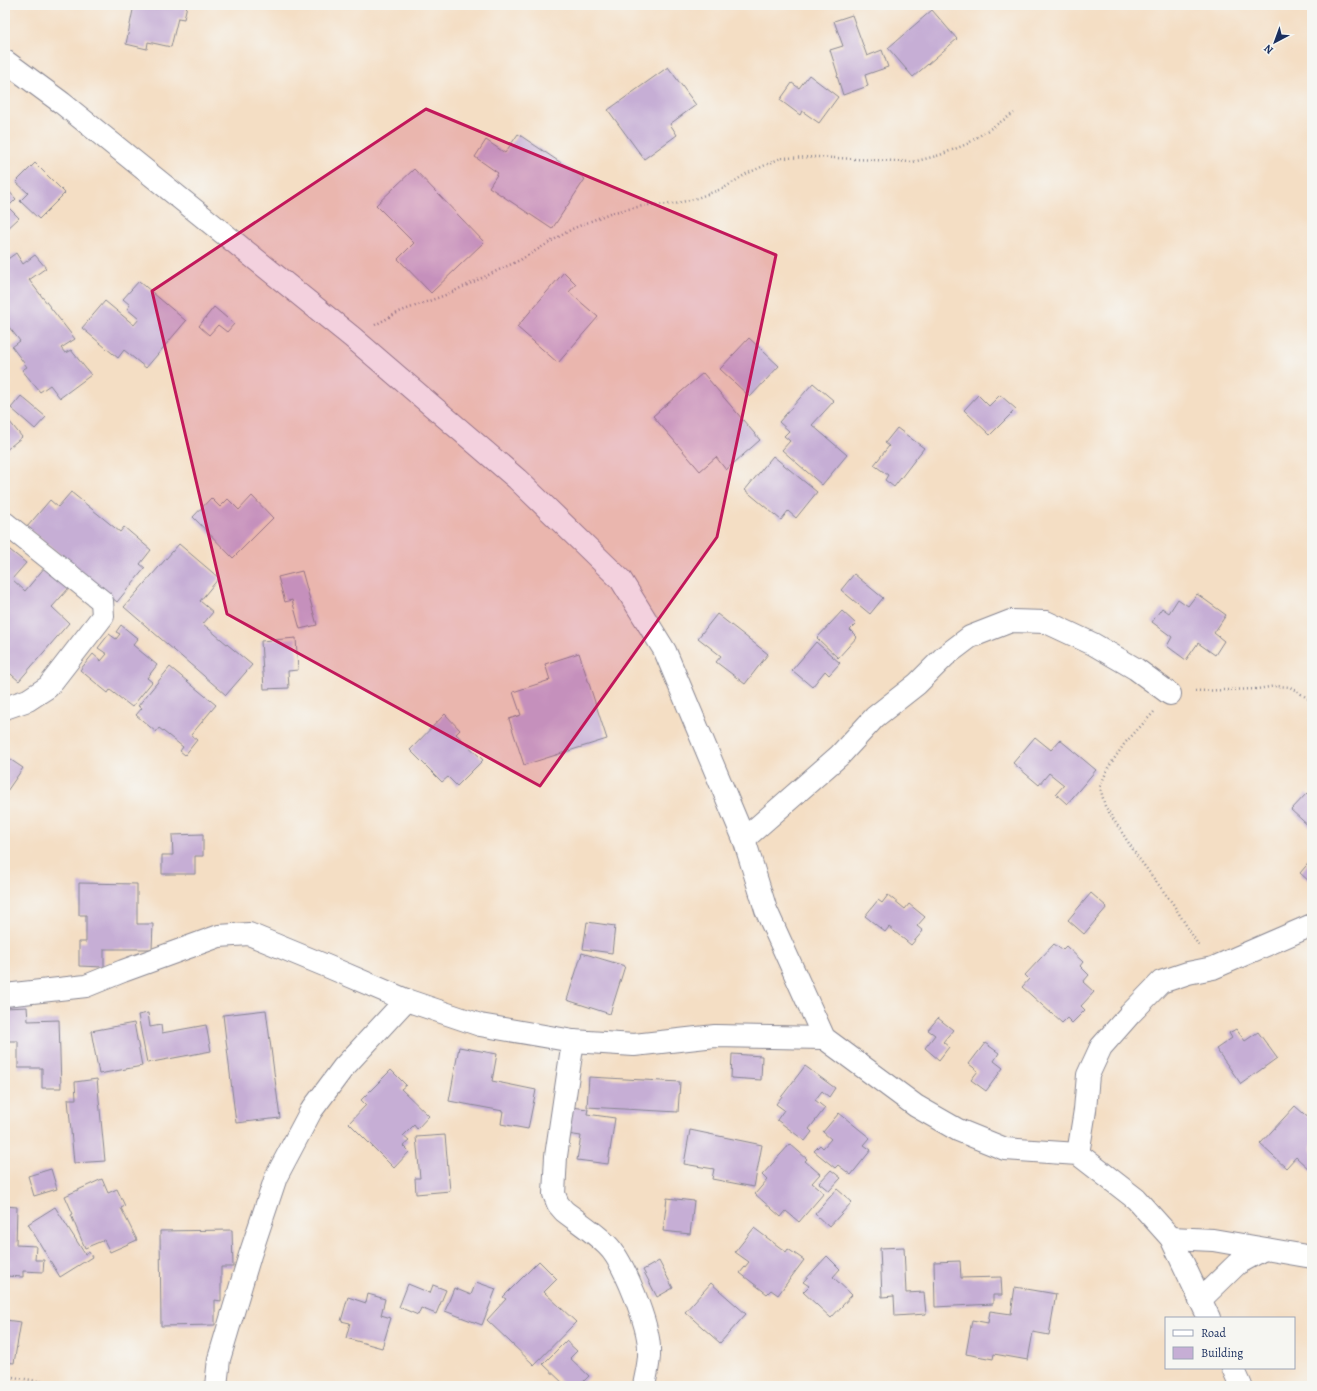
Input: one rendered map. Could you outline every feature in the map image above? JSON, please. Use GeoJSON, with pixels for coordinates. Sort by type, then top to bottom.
{"type":"FeatureCollection","features":[{"type":"Feature","properties":{"kind":"street"},"geometry":{"type":"LineString","coordinates":[[5,61],[68,108],[352,337],[517,479],[621,580],[665,651],[744,839],[766,910],[824,1038],[916,1106],[958,1130],[1005,1149],[1078,1154],[1136,1199],[1171,1238],[1205,1309],[1237,1264],[1264,1249]]}},
{"type":"Feature","properties":{"kind":"street"},"geometry":{"type":"LineString","coordinates":[[5,523],[102,601],[103,616],[48,687],[28,700],[5,708]]}},
{"type":"Feature","properties":{"kind":"street"},"geometry":{"type":"LineString","coordinates":[[744,839],[840,755],[875,717],[916,684],[945,656],[970,637],[1011,620],[1046,622],[1105,651],[1136,669],[1170,694]]}},
{"type":"Feature","properties":{"kind":"street"},"geometry":{"type":"LineString","coordinates":[[1078,1154],[1085,1110],[1088,1075],[1101,1047],[1161,982],[1188,973],[1213,968],[1312,925]]}},
{"type":"Feature","properties":{"kind":"street"},"geometry":{"type":"LineString","coordinates":[[5,995],[86,986],[219,936],[249,934],[329,966],[406,1000],[480,1024],[573,1041],[634,1045],[715,1036],[824,1038]]}},
{"type":"Feature","properties":{"kind":"street"},"geometry":{"type":"LineString","coordinates":[[216,1386],[219,1359],[250,1255],[276,1177],[310,1111],[343,1068],[406,1000]]}},
{"type":"Feature","properties":{"kind":"street"},"geometry":{"type":"LineString","coordinates":[[573,1041],[560,1123],[556,1156],[554,1194],[558,1204],[564,1210],[608,1246],[624,1271],[641,1314],[650,1349],[644,1386]]}},
{"type":"Feature","properties":{"kind":"street"},"geometry":{"type":"LineString","coordinates":[[1171,1238],[1213,1240],[1312,1257]]}},
{"type":"Feature","properties":{"kind":"street"},"geometry":{"type":"LineString","coordinates":[[1233,1369],[1241,1386]]}},
{"type":"Feature","properties":{"kind":"path"},"geometry":{"type":"LineString","coordinates":[[352,337],[399,312],[448,294],[520,260],[572,230],[610,213],[647,204],[675,204],[698,198],[724,188],[746,174],[781,158],[817,157],[913,162],[940,155],[967,144],[1014,113]]}},
{"type":"Feature","properties":{"kind":"path"},"geometry":{"type":"LineString","coordinates":[[1213,968],[1173,904],[1137,856],[1105,806],[1100,787],[1108,768],[1125,743],[1170,694],[1200,690],[1258,689],[1276,686],[1290,687],[1312,702]]}},
{"type":"Feature","properties":{"kind":"path"},"geometry":{"type":"LineString","coordinates":[[5,1378],[20,1378],[68,1386]]}},
{"type":"Feature","properties":{"kind":"highlighted area"},"geometry":{"type":"Polygon","coordinates":[[[426,109],[776,255],[717,537],[540,786],[227,614],[152,291],[426,109]]]}},
{"type":"Feature","properties":{"kind":"building"},"geometry":{"type":"Polygon","coordinates":[[[134,5],[187,5],[184,19],[178,18],[171,47],[148,42],[147,49],[126,44],[134,5]]]}},
{"type":"Feature","properties":{"kind":"building"},"geometry":{"type":"Polygon","coordinates":[[[932,10],[957,39],[913,77],[888,48],[932,10]]]}},
{"type":"Feature","properties":{"kind":"building"},"geometry":{"type":"Polygon","coordinates":[[[852,15],[867,56],[882,50],[888,67],[865,75],[868,86],[843,95],[830,50],[843,46],[834,21],[852,15]]]}},
{"type":"Feature","properties":{"kind":"building"},"geometry":{"type":"Polygon","coordinates":[[[668,67],[696,105],[670,124],[677,135],[644,159],[608,110],[668,67]]]}},
{"type":"Feature","properties":{"kind":"building"},"geometry":{"type":"Polygon","coordinates":[[[809,75],[838,97],[819,123],[802,111],[800,115],[780,100],[792,83],[799,88],[809,75]]]}},
{"type":"Feature","properties":{"kind":"building"},"geometry":{"type":"Polygon","coordinates":[[[518,134],[585,179],[552,229],[489,187],[498,173],[475,157],[486,140],[505,153],[518,134]]]}},
{"type":"Feature","properties":{"kind":"building"},"geometry":{"type":"Polygon","coordinates":[[[35,163],[65,193],[39,219],[20,201],[28,193],[16,182],[35,163]]]}},
{"type":"Feature","properties":{"kind":"building"},"geometry":{"type":"Polygon","coordinates":[[[414,169],[484,242],[431,293],[398,259],[414,243],[376,205],[414,169]]]}},
{"type":"Feature","properties":{"kind":"building"},"geometry":{"type":"Polygon","coordinates":[[[5,187],[16,199],[8,207],[19,218],[5,231],[5,187]]]}},
{"type":"Feature","properties":{"kind":"building"},"geometry":{"type":"Polygon","coordinates":[[[16,253],[23,264],[35,255],[46,268],[29,280],[75,339],[61,348],[65,353],[71,350],[91,375],[60,398],[50,385],[40,392],[22,370],[27,367],[12,347],[20,341],[5,322],[5,261],[16,253]]]}},
{"type":"Feature","properties":{"kind":"building"},"geometry":{"type":"Polygon","coordinates":[[[564,272],[576,284],[569,292],[598,317],[558,363],[517,327],[564,272]]]}},
{"type":"Feature","properties":{"kind":"building"},"geometry":{"type":"Polygon","coordinates":[[[139,281],[186,321],[146,368],[124,350],[118,358],[82,328],[105,301],[134,325],[139,319],[127,309],[130,305],[123,299],[139,281]]]}},
{"type":"Feature","properties":{"kind":"building"},"geometry":{"type":"Polygon","coordinates":[[[214,307],[234,324],[227,332],[218,325],[209,335],[199,326],[214,307]]]}},
{"type":"Feature","properties":{"kind":"building"},"geometry":{"type":"Polygon","coordinates":[[[749,338],[779,366],[750,397],[720,369],[749,338]]]}},
{"type":"Feature","properties":{"kind":"building"},"geometry":{"type":"Polygon","coordinates":[[[703,373],[760,440],[726,470],[716,457],[700,471],[653,416],[703,373]]]}},
{"type":"Feature","properties":{"kind":"building"},"geometry":{"type":"Polygon","coordinates":[[[813,383],[834,401],[812,425],[847,455],[822,485],[782,450],[790,441],[784,436],[789,431],[779,422],[813,383]]]}},
{"type":"Feature","properties":{"kind":"building"},"geometry":{"type":"Polygon","coordinates":[[[978,395],[989,406],[1000,395],[1016,409],[990,435],[964,410],[978,395]]]}},
{"type":"Feature","properties":{"kind":"building"},"geometry":{"type":"Polygon","coordinates":[[[21,396],[46,417],[35,429],[11,408],[21,396]]]}},
{"type":"Feature","properties":{"kind":"building"},"geometry":{"type":"Polygon","coordinates":[[[5,416],[22,437],[5,451],[5,416]]]}},
{"type":"Feature","properties":{"kind":"building"},"geometry":{"type":"Polygon","coordinates":[[[897,428],[924,448],[894,487],[885,480],[888,475],[874,465],[889,446],[885,443],[897,428]]]}},
{"type":"Feature","properties":{"kind":"building"},"geometry":{"type":"Polygon","coordinates":[[[773,456],[817,492],[796,518],[788,511],[781,520],[745,490],[773,456]]]}},
{"type":"Feature","properties":{"kind":"building"},"geometry":{"type":"Polygon","coordinates":[[[71,492],[120,532],[124,527],[151,550],[140,564],[145,568],[117,602],[27,527],[50,500],[58,507],[71,492]]]}},
{"type":"Feature","properties":{"kind":"building"},"geometry":{"type":"Polygon","coordinates":[[[252,496],[273,518],[233,558],[193,517],[211,498],[220,507],[228,499],[239,510],[252,496]]]}},
{"type":"Feature","properties":{"kind":"building"},"geometry":{"type":"Polygon","coordinates":[[[179,544],[219,578],[200,601],[213,612],[203,624],[252,665],[226,695],[124,607],[179,544]]]}},
{"type":"Feature","properties":{"kind":"building"},"geometry":{"type":"Polygon","coordinates":[[[5,546],[26,563],[12,579],[25,591],[45,567],[69,588],[52,607],[69,623],[19,681],[5,669],[5,546]]]}},
{"type":"Feature","properties":{"kind":"building"},"geometry":{"type":"Polygon","coordinates":[[[302,571],[317,625],[300,629],[292,600],[285,602],[278,577],[302,571]]]}},
{"type":"Feature","properties":{"kind":"building"},"geometry":{"type":"Polygon","coordinates":[[[854,574],[883,598],[870,614],[841,590],[854,574]]]}},
{"type":"Feature","properties":{"kind":"building"},"geometry":{"type":"Polygon","coordinates":[[[1197,594],[1226,615],[1214,633],[1224,641],[1215,655],[1198,643],[1186,660],[1167,646],[1172,637],[1152,622],[1162,608],[1169,613],[1178,599],[1188,606],[1197,594]]]}},
{"type":"Feature","properties":{"kind":"building"},"geometry":{"type":"Polygon","coordinates":[[[842,611],[856,624],[850,630],[857,637],[838,658],[817,638],[842,611]]]}},
{"type":"Feature","properties":{"kind":"building"},"geometry":{"type":"Polygon","coordinates":[[[717,614],[768,654],[745,684],[716,662],[721,656],[698,638],[717,614]]]}},
{"type":"Feature","properties":{"kind":"building"},"geometry":{"type":"Polygon","coordinates":[[[121,625],[138,639],[133,645],[157,665],[147,678],[152,682],[132,707],[110,690],[108,693],[80,670],[93,654],[101,661],[107,654],[98,648],[109,634],[116,639],[120,634],[116,632],[121,625]]]}},
{"type":"Feature","properties":{"kind":"building"},"geometry":{"type":"Polygon","coordinates":[[[296,638],[298,670],[288,671],[289,688],[264,689],[261,641],[296,638]]]}},
{"type":"Feature","properties":{"kind":"building"},"geometry":{"type":"Polygon","coordinates":[[[816,642],[840,663],[829,675],[825,671],[812,687],[792,670],[816,642]]]}},
{"type":"Feature","properties":{"kind":"building"},"geometry":{"type":"Polygon","coordinates":[[[579,653],[607,739],[524,765],[509,719],[521,715],[513,692],[550,680],[545,664],[579,653]]]}},
{"type":"Feature","properties":{"kind":"building"},"geometry":{"type":"Polygon","coordinates":[[[170,667],[216,705],[191,735],[197,740],[185,755],[180,751],[183,747],[159,728],[156,732],[136,715],[142,708],[138,706],[170,667]]]}},
{"type":"Feature","properties":{"kind":"building"},"geometry":{"type":"Polygon","coordinates":[[[445,714],[460,730],[456,734],[483,760],[457,786],[448,777],[442,782],[410,750],[445,714]]]}},
{"type":"Feature","properties":{"kind":"building"},"geometry":{"type":"Polygon","coordinates":[[[1035,737],[1051,750],[1060,740],[1096,770],[1067,804],[1056,794],[1064,785],[1049,773],[1039,785],[1013,763],[1035,737]]]}},
{"type":"Feature","properties":{"kind":"building"},"geometry":{"type":"Polygon","coordinates":[[[5,756],[23,768],[5,794],[5,756]]]}},
{"type":"Feature","properties":{"kind":"building"},"geometry":{"type":"Polygon","coordinates":[[[1307,793],[1312,798],[1312,829],[1291,810],[1307,793]]]}},
{"type":"Feature","properties":{"kind":"building"},"geometry":{"type":"Polygon","coordinates":[[[203,834],[203,856],[195,856],[195,874],[162,874],[162,855],[173,855],[172,835],[203,834]]]}},
{"type":"Feature","properties":{"kind":"building"},"geometry":{"type":"Polygon","coordinates":[[[1312,859],[1312,882],[1311,883],[1300,873],[1312,859]]]}},
{"type":"Feature","properties":{"kind":"building"},"geometry":{"type":"Polygon","coordinates":[[[79,883],[137,884],[137,924],[153,924],[152,949],[104,949],[104,967],[79,966],[79,942],[86,942],[86,915],[79,915],[79,883]]]}},
{"type":"Feature","properties":{"kind":"building"},"geometry":{"type":"Polygon","coordinates":[[[1091,893],[1107,907],[1084,934],[1068,920],[1091,893]]]}},
{"type":"Feature","properties":{"kind":"building"},"geometry":{"type":"Polygon","coordinates":[[[888,895],[905,909],[909,904],[925,917],[917,926],[923,931],[911,945],[889,927],[885,932],[865,916],[878,900],[882,903],[888,895]]]}},
{"type":"Feature","properties":{"kind":"building"},"geometry":{"type":"Polygon","coordinates":[[[587,922],[615,926],[612,953],[583,949],[587,922]]]}},
{"type":"Feature","properties":{"kind":"building"},"geometry":{"type":"Polygon","coordinates":[[[1054,944],[1062,950],[1066,946],[1083,962],[1080,966],[1089,975],[1083,982],[1094,992],[1081,1006],[1085,1010],[1072,1023],[1067,1018],[1062,1023],[1022,987],[1029,979],[1025,975],[1054,944]]]}},
{"type":"Feature","properties":{"kind":"building"},"geometry":{"type":"Polygon","coordinates":[[[582,953],[625,966],[610,1014],[567,1000],[582,953]]]}},
{"type":"Feature","properties":{"kind":"building"},"geometry":{"type":"Polygon","coordinates":[[[27,1007],[28,1021],[59,1020],[61,1088],[42,1088],[42,1068],[18,1068],[18,1041],[5,1041],[5,1008],[27,1007]]]}},
{"type":"Feature","properties":{"kind":"building"},"geometry":{"type":"Polygon","coordinates":[[[266,1010],[280,1118],[236,1123],[223,1015],[266,1010]]]}},
{"type":"Feature","properties":{"kind":"building"},"geometry":{"type":"Polygon","coordinates":[[[148,1013],[150,1027],[161,1025],[162,1033],[206,1025],[211,1051],[147,1063],[138,1015],[148,1013]]]}},
{"type":"Feature","properties":{"kind":"building"},"geometry":{"type":"Polygon","coordinates":[[[938,1018],[953,1030],[943,1042],[949,1047],[939,1060],[925,1048],[935,1035],[928,1030],[938,1018]]]}},
{"type":"Feature","properties":{"kind":"building"},"geometry":{"type":"Polygon","coordinates":[[[134,1023],[142,1066],[99,1074],[91,1031],[134,1023]]]}},
{"type":"Feature","properties":{"kind":"building"},"geometry":{"type":"Polygon","coordinates":[[[1236,1029],[1245,1041],[1258,1032],[1277,1058],[1241,1084],[1216,1049],[1232,1038],[1229,1033],[1236,1029]]]}},
{"type":"Feature","properties":{"kind":"building"},"geometry":{"type":"Polygon","coordinates":[[[985,1043],[999,1053],[994,1061],[1003,1068],[986,1091],[971,1080],[978,1071],[969,1064],[985,1043]]]}},
{"type":"Feature","properties":{"kind":"building"},"geometry":{"type":"Polygon","coordinates":[[[459,1047],[497,1054],[492,1081],[536,1090],[528,1129],[501,1124],[503,1111],[449,1101],[459,1047]]]}},
{"type":"Feature","properties":{"kind":"building"},"geometry":{"type":"Polygon","coordinates":[[[732,1054],[762,1056],[761,1080],[731,1078],[732,1054]]]}},
{"type":"Feature","properties":{"kind":"building"},"geometry":{"type":"Polygon","coordinates":[[[805,1066],[835,1088],[829,1097],[822,1091],[815,1100],[825,1108],[809,1129],[812,1132],[805,1141],[777,1120],[784,1110],[776,1104],[805,1066]]]}},
{"type":"Feature","properties":{"kind":"building"},"geometry":{"type":"Polygon","coordinates":[[[391,1070],[406,1085],[401,1089],[429,1116],[417,1129],[414,1125],[403,1136],[409,1141],[403,1146],[409,1152],[394,1168],[349,1123],[366,1105],[361,1100],[391,1070]]]}},
{"type":"Feature","properties":{"kind":"building"},"geometry":{"type":"Polygon","coordinates":[[[589,1077],[680,1082],[678,1112],[587,1107],[589,1077]]]}},
{"type":"Feature","properties":{"kind":"building"},"geometry":{"type":"Polygon","coordinates":[[[97,1079],[105,1161],[74,1163],[68,1099],[76,1099],[75,1082],[97,1079]]]}},
{"type":"Feature","properties":{"kind":"building"},"geometry":{"type":"Polygon","coordinates":[[[1295,1106],[1312,1121],[1312,1172],[1296,1157],[1286,1168],[1260,1144],[1295,1106]]]}},
{"type":"Feature","properties":{"kind":"building"},"geometry":{"type":"Polygon","coordinates":[[[571,1107],[588,1109],[587,1114],[615,1118],[608,1164],[577,1160],[581,1136],[567,1134],[571,1107]]]}},
{"type":"Feature","properties":{"kind":"building"},"geometry":{"type":"Polygon","coordinates":[[[839,1113],[870,1138],[864,1145],[871,1150],[851,1175],[838,1165],[835,1168],[814,1151],[820,1145],[823,1148],[831,1139],[823,1132],[839,1113]]]}},
{"type":"Feature","properties":{"kind":"building"},"geometry":{"type":"Polygon","coordinates":[[[690,1130],[762,1145],[754,1187],[712,1179],[714,1169],[684,1164],[690,1130]]]}},
{"type":"Feature","properties":{"kind":"building"},"geometry":{"type":"Polygon","coordinates":[[[445,1135],[450,1191],[416,1194],[415,1178],[420,1178],[416,1137],[445,1135]]]}},
{"type":"Feature","properties":{"kind":"building"},"geometry":{"type":"Polygon","coordinates":[[[790,1144],[807,1159],[805,1161],[820,1174],[812,1183],[824,1193],[799,1222],[786,1211],[781,1217],[755,1194],[767,1180],[762,1175],[790,1144]]]}},
{"type":"Feature","properties":{"kind":"building"},"geometry":{"type":"Polygon","coordinates":[[[51,1169],[57,1189],[34,1196],[28,1176],[51,1169]]]}},
{"type":"Feature","properties":{"kind":"building"},"geometry":{"type":"Polygon","coordinates":[[[831,1170],[841,1178],[829,1191],[819,1183],[831,1170]]]}},
{"type":"Feature","properties":{"kind":"building"},"geometry":{"type":"Polygon","coordinates":[[[102,1179],[108,1193],[117,1189],[125,1206],[121,1208],[137,1240],[110,1252],[104,1240],[85,1248],[71,1215],[73,1214],[65,1196],[102,1179]]]}},
{"type":"Feature","properties":{"kind":"building"},"geometry":{"type":"Polygon","coordinates":[[[837,1189],[852,1202],[829,1227],[815,1214],[837,1189]]]}},
{"type":"Feature","properties":{"kind":"building"},"geometry":{"type":"Polygon","coordinates":[[[667,1198],[694,1201],[690,1234],[663,1231],[667,1198]]]}},
{"type":"Feature","properties":{"kind":"building"},"geometry":{"type":"Polygon","coordinates":[[[5,1206],[17,1207],[16,1245],[36,1246],[35,1260],[44,1260],[43,1272],[23,1271],[23,1277],[5,1276],[5,1206]]]}},
{"type":"Feature","properties":{"kind":"building"},"geometry":{"type":"Polygon","coordinates":[[[55,1207],[85,1254],[89,1252],[92,1257],[60,1277],[28,1224],[55,1207]]]}},
{"type":"Feature","properties":{"kind":"building"},"geometry":{"type":"Polygon","coordinates":[[[754,1228],[786,1252],[788,1249],[804,1260],[778,1295],[771,1290],[767,1294],[740,1273],[749,1262],[735,1252],[754,1228]]]}},
{"type":"Feature","properties":{"kind":"building"},"geometry":{"type":"Polygon","coordinates":[[[232,1230],[233,1267],[221,1267],[221,1301],[215,1300],[215,1325],[161,1326],[160,1231],[232,1230]]]}},
{"type":"Feature","properties":{"kind":"building"},"geometry":{"type":"Polygon","coordinates":[[[904,1247],[906,1293],[924,1292],[926,1314],[895,1316],[894,1296],[882,1297],[880,1248],[904,1247]]]}},
{"type":"Feature","properties":{"kind":"building"},"geometry":{"type":"Polygon","coordinates":[[[827,1256],[840,1269],[833,1277],[852,1295],[831,1318],[803,1292],[809,1286],[803,1282],[827,1256]]]}},
{"type":"Feature","properties":{"kind":"building"},"geometry":{"type":"Polygon","coordinates":[[[539,1261],[557,1279],[544,1292],[576,1322],[534,1365],[487,1320],[506,1299],[503,1297],[539,1261]]]}},
{"type":"Feature","properties":{"kind":"building"},"geometry":{"type":"Polygon","coordinates":[[[659,1261],[673,1288],[657,1297],[643,1270],[659,1261]]]}},
{"type":"Feature","properties":{"kind":"building"},"geometry":{"type":"Polygon","coordinates":[[[960,1261],[961,1278],[1001,1277],[1002,1295],[993,1295],[993,1304],[935,1307],[934,1262],[960,1261]]]}},
{"type":"Feature","properties":{"kind":"building"},"geometry":{"type":"Polygon","coordinates":[[[476,1282],[496,1289],[482,1325],[445,1311],[454,1288],[471,1295],[476,1282]]]}},
{"type":"Feature","properties":{"kind":"building"},"geometry":{"type":"Polygon","coordinates":[[[711,1283],[746,1314],[720,1343],[685,1312],[711,1283]]]}},
{"type":"Feature","properties":{"kind":"building"},"geometry":{"type":"Polygon","coordinates":[[[408,1284],[430,1293],[433,1285],[446,1290],[436,1314],[421,1308],[418,1315],[399,1307],[408,1284]]]}},
{"type":"Feature","properties":{"kind":"building"},"geometry":{"type":"Polygon","coordinates":[[[1015,1287],[1056,1294],[1049,1335],[1033,1332],[1028,1360],[994,1354],[993,1359],[966,1354],[972,1320],[988,1323],[990,1311],[1011,1314],[1015,1287]]]}},
{"type":"Feature","properties":{"kind":"building"},"geometry":{"type":"Polygon","coordinates":[[[368,1294],[385,1299],[381,1315],[391,1318],[382,1348],[346,1338],[350,1323],[341,1321],[348,1297],[366,1303],[368,1294]]]}},
{"type":"Feature","properties":{"kind":"building"},"geometry":{"type":"Polygon","coordinates":[[[5,1320],[21,1322],[14,1363],[5,1362],[5,1320]]]}},
{"type":"Feature","properties":{"kind":"building"},"geometry":{"type":"Polygon","coordinates":[[[566,1341],[577,1351],[570,1358],[589,1376],[579,1386],[566,1386],[543,1364],[566,1341]]]}}]}
